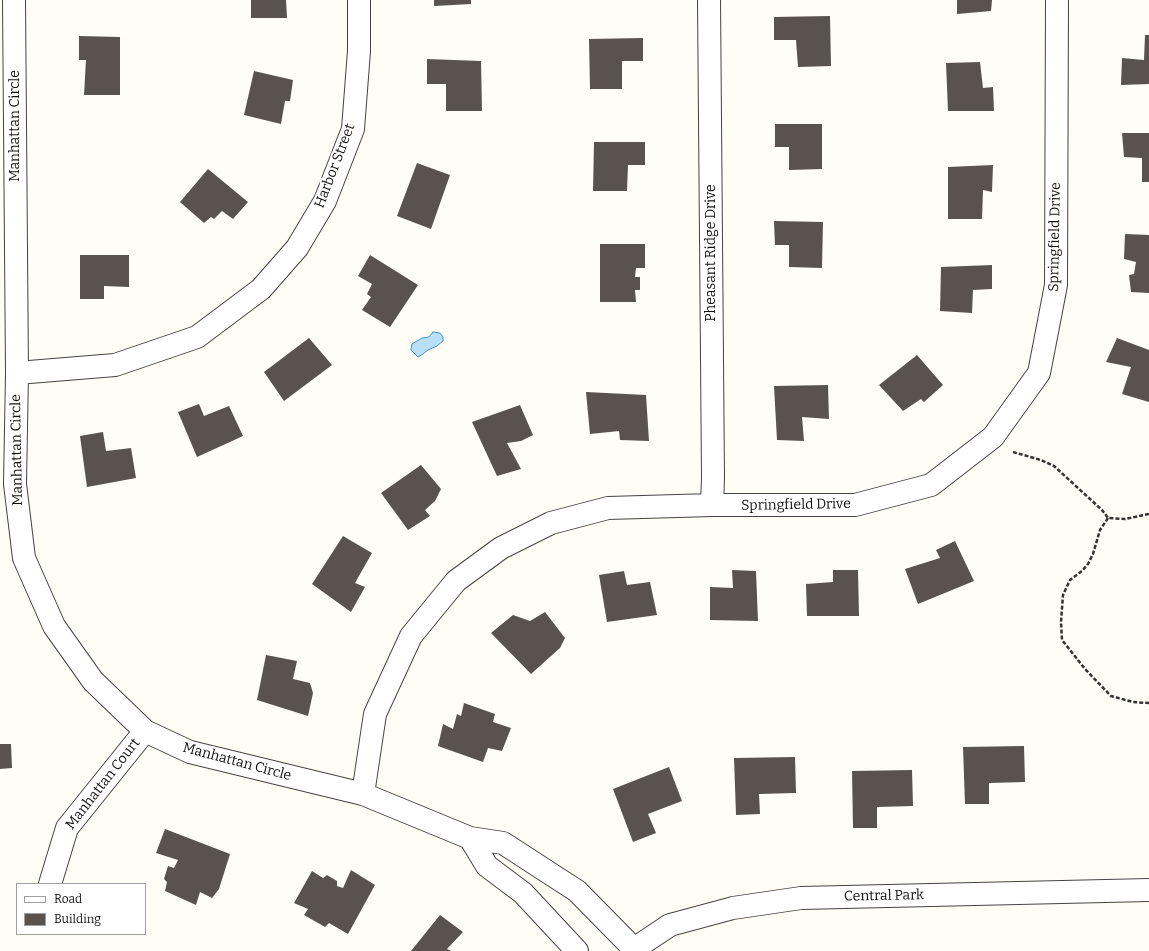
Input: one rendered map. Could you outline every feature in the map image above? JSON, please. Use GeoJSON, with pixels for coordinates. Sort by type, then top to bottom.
{"type":"FeatureCollection","features":[{"type":"Feature","properties":{"kind":"street","name":"Manhattan Circle"},"geometry":{"type":"LineString","coordinates":[[14,0],[17,372],[15,484],[24,558],[54,626],[93,680],[145,731],[190,752],[363,794],[470,838],[502,843],[577,891],[632,950]]}},
{"type":"Feature","properties":{"kind":"street","name":"Harbor Street"},"geometry":{"type":"LineString","coordinates":[[17,372],[115,365],[189,340],[197,337],[261,288],[297,248],[325,201],[353,129],[359,51],[359,0]]}},
{"type":"Feature","properties":{"kind":"street","name":"Pheasant Ridge Drive"},"geometry":{"type":"LineString","coordinates":[[709,0],[713,470],[712,505]]}},
{"type":"Feature","properties":{"kind":"street","name":"Springfield Drive"},"geometry":{"type":"LineString","coordinates":[[363,794],[375,714],[411,636],[456,581],[502,548],[551,523],[608,508],[712,505],[855,505],[931,485],[993,437],[1039,373],[1056,285],[1057,0]]}},
{"type":"Feature","properties":{"kind":"street","name":"Manhattan Court"},"geometry":{"type":"LineString","coordinates":[[50,883],[67,828],[145,731]]}},
{"type":"Feature","properties":{"kind":"street"},"geometry":{"type":"LineString","coordinates":[[470,838],[487,866],[523,893],[577,951]]}},
{"type":"Feature","properties":{"kind":"street","name":"Central Park"},"geometry":{"type":"LineString","coordinates":[[632,950],[670,925],[733,908],[801,898],[1149,890]]}},
{"type":"Feature","properties":{"kind":"path"},"geometry":{"type":"LineString","coordinates":[[1013,452],[1041,460],[1054,466],[1102,510],[1108,518],[1124,519],[1149,514]]}},
{"type":"Feature","properties":{"kind":"path"},"geometry":{"type":"LineString","coordinates":[[1108,518],[1100,530],[1093,554],[1088,564],[1082,571],[1070,580],[1063,595],[1061,622],[1062,640],[1085,669],[1111,696],[1133,702],[1149,703]]}},
{"type":"Feature","properties":{"kind":"water"},"geometry":{"type":"Polygon","coordinates":[[[433,332],[440,333],[443,337],[443,341],[418,357],[411,350],[412,344],[422,338],[429,337],[433,332]]]}},
{"type":"Feature","properties":{"kind":"building"},"geometry":{"type":"Polygon","coordinates":[[[251,0],[286,0],[287,18],[251,18],[251,0]]]}},
{"type":"Feature","properties":{"kind":"building"},"geometry":{"type":"Polygon","coordinates":[[[434,0],[471,0],[471,4],[434,6],[434,0]]]}},
{"type":"Feature","properties":{"kind":"building"},"geometry":{"type":"Polygon","coordinates":[[[957,0],[992,0],[991,11],[957,14],[957,0]]]}},
{"type":"Feature","properties":{"kind":"building"},"geometry":{"type":"Polygon","coordinates":[[[830,16],[831,66],[798,67],[796,40],[774,40],[774,17],[830,16]]]}},
{"type":"Feature","properties":{"kind":"building"},"geometry":{"type":"Polygon","coordinates":[[[1145,35],[1149,35],[1149,84],[1121,85],[1122,58],[1144,60],[1145,35]]]}},
{"type":"Feature","properties":{"kind":"building"},"geometry":{"type":"Polygon","coordinates":[[[79,36],[120,37],[120,95],[84,95],[86,60],[79,60],[79,36]]]}},
{"type":"Feature","properties":{"kind":"building"},"geometry":{"type":"Polygon","coordinates":[[[643,38],[643,61],[622,61],[622,89],[590,89],[589,39],[643,38]]]}},
{"type":"Feature","properties":{"kind":"building"},"geometry":{"type":"Polygon","coordinates":[[[427,59],[481,61],[482,111],[446,111],[446,84],[427,84],[427,59]]]}},
{"type":"Feature","properties":{"kind":"building"},"geometry":{"type":"Polygon","coordinates":[[[980,62],[983,88],[993,87],[994,111],[948,111],[946,63],[980,62]]]}},
{"type":"Feature","properties":{"kind":"building"},"geometry":{"type":"Polygon","coordinates":[[[254,71],[293,80],[290,101],[285,101],[281,124],[244,115],[254,71]]]}},
{"type":"Feature","properties":{"kind":"building"},"geometry":{"type":"Polygon","coordinates":[[[775,124],[822,124],[822,169],[789,170],[789,147],[775,147],[775,124]]]}},
{"type":"Feature","properties":{"kind":"building"},"geometry":{"type":"Polygon","coordinates":[[[1122,133],[1149,133],[1149,182],[1142,182],[1142,158],[1124,157],[1122,133]]]}},
{"type":"Feature","properties":{"kind":"building"},"geometry":{"type":"Polygon","coordinates":[[[594,142],[645,142],[645,165],[628,165],[627,191],[593,191],[594,142]]]}},
{"type":"Feature","properties":{"kind":"building"},"geometry":{"type":"Polygon","coordinates":[[[417,163],[450,175],[431,229],[397,216],[417,163]]]}},
{"type":"Feature","properties":{"kind":"building"},"geometry":{"type":"Polygon","coordinates":[[[993,165],[992,192],[983,190],[982,219],[948,219],[948,167],[993,165]]]}},
{"type":"Feature","properties":{"kind":"building"},"geometry":{"type":"Polygon","coordinates":[[[208,169],[248,202],[233,219],[222,211],[214,219],[211,217],[204,223],[180,202],[208,169]]]}},
{"type":"Feature","properties":{"kind":"building"},"geometry":{"type":"Polygon","coordinates":[[[774,221],[823,222],[822,268],[789,267],[789,245],[775,245],[774,221]]]}},
{"type":"Feature","properties":{"kind":"building"},"geometry":{"type":"Polygon","coordinates":[[[1125,234],[1149,235],[1149,293],[1131,292],[1129,275],[1134,274],[1136,262],[1124,259],[1125,234]]]}},
{"type":"Feature","properties":{"kind":"building"},"geometry":{"type":"Polygon","coordinates":[[[600,244],[645,244],[645,268],[636,268],[635,277],[640,277],[640,290],[635,290],[636,302],[600,302],[600,244]]]}},
{"type":"Feature","properties":{"kind":"building"},"geometry":{"type":"Polygon","coordinates":[[[80,255],[129,255],[129,287],[104,286],[104,299],[80,299],[80,255]]]}},
{"type":"Feature","properties":{"kind":"building"},"geometry":{"type":"Polygon","coordinates":[[[370,255],[418,285],[390,327],[362,310],[371,297],[367,294],[372,284],[358,276],[370,255]]]}},
{"type":"Feature","properties":{"kind":"building"},"geometry":{"type":"Polygon","coordinates":[[[992,265],[992,289],[973,290],[972,313],[940,311],[941,267],[992,265]]]}},
{"type":"Feature","properties":{"kind":"building"},"geometry":{"type":"Polygon","coordinates":[[[309,338],[332,365],[284,401],[264,372],[309,338]]]}},
{"type":"Feature","properties":{"kind":"building"},"geometry":{"type":"Polygon","coordinates":[[[1117,338],[1149,350],[1149,402],[1122,394],[1131,367],[1106,362],[1117,338]]]}},
{"type":"Feature","properties":{"kind":"building"},"geometry":{"type":"Polygon","coordinates":[[[917,355],[943,385],[924,402],[921,399],[903,411],[879,385],[917,355]]]}},
{"type":"Feature","properties":{"kind":"building"},"geometry":{"type":"Polygon","coordinates":[[[828,385],[829,419],[802,417],[804,441],[777,440],[774,386],[828,385]]]}},
{"type":"Feature","properties":{"kind":"building"},"geometry":{"type":"Polygon","coordinates":[[[586,392],[646,395],[649,441],[620,440],[619,431],[590,434],[586,392]]]}},
{"type":"Feature","properties":{"kind":"building"},"geometry":{"type":"Polygon","coordinates":[[[199,404],[204,416],[229,406],[243,436],[197,457],[178,412],[199,404]]]}},
{"type":"Feature","properties":{"kind":"building"},"geometry":{"type":"Polygon","coordinates":[[[520,405],[533,435],[521,441],[507,443],[521,469],[497,476],[472,422],[520,405]]]}},
{"type":"Feature","properties":{"kind":"building"},"geometry":{"type":"Polygon","coordinates":[[[103,432],[106,451],[131,448],[136,478],[87,487],[80,436],[103,432]]]}},
{"type":"Feature","properties":{"kind":"building"},"geometry":{"type":"Polygon","coordinates":[[[421,465],[441,489],[435,501],[425,510],[430,516],[408,530],[381,493],[421,465]]]}},
{"type":"Feature","properties":{"kind":"building"},"geometry":{"type":"Polygon","coordinates":[[[343,536],[372,553],[355,583],[365,587],[351,612],[312,584],[343,536]]]}},
{"type":"Feature","properties":{"kind":"building"},"geometry":{"type":"Polygon","coordinates":[[[955,541],[974,581],[918,604],[905,569],[940,558],[936,550],[955,541]]]}},
{"type":"Feature","properties":{"kind":"building"},"geometry":{"type":"Polygon","coordinates":[[[732,570],[756,571],[758,621],[710,620],[710,587],[733,588],[732,570]]]}},
{"type":"Feature","properties":{"kind":"building"},"geometry":{"type":"Polygon","coordinates":[[[833,570],[858,570],[859,616],[807,616],[806,584],[833,582],[833,570]]]}},
{"type":"Feature","properties":{"kind":"building"},"geometry":{"type":"Polygon","coordinates":[[[624,571],[627,585],[650,582],[657,615],[607,622],[599,575],[624,571]]]}},
{"type":"Feature","properties":{"kind":"building"},"geometry":{"type":"Polygon","coordinates":[[[545,612],[565,638],[560,648],[531,674],[491,633],[513,615],[530,621],[545,612]]]}},
{"type":"Feature","properties":{"kind":"building"},"geometry":{"type":"Polygon","coordinates":[[[266,655],[297,661],[293,679],[310,683],[313,693],[308,716],[257,700],[266,655]]]}},
{"type":"Feature","properties":{"kind":"building"},"geometry":{"type":"Polygon","coordinates":[[[464,703],[495,714],[493,722],[511,728],[502,751],[488,748],[483,762],[438,746],[443,724],[453,729],[457,714],[461,716],[464,703]]]}},
{"type":"Feature","properties":{"kind":"building"},"geometry":{"type":"Polygon","coordinates":[[[0,744],[11,744],[12,768],[0,769],[0,744]]]}},
{"type":"Feature","properties":{"kind":"building"},"geometry":{"type":"Polygon","coordinates":[[[1024,746],[1025,782],[989,783],[989,804],[965,804],[963,747],[1024,746]]]}},
{"type":"Feature","properties":{"kind":"building"},"geometry":{"type":"Polygon","coordinates":[[[795,757],[796,793],[759,794],[760,814],[736,815],[734,758],[795,757]]]}},
{"type":"Feature","properties":{"kind":"building"},"geometry":{"type":"Polygon","coordinates":[[[669,767],[682,801],[648,814],[656,833],[633,842],[613,789],[669,767]]]}},
{"type":"Feature","properties":{"kind":"building"},"geometry":{"type":"Polygon","coordinates":[[[912,770],[913,806],[877,807],[877,828],[853,828],[852,771],[912,770]]]}},
{"type":"Feature","properties":{"kind":"building"},"geometry":{"type":"Polygon","coordinates":[[[165,829],[230,854],[219,889],[212,898],[200,892],[196,905],[165,891],[167,882],[164,879],[168,866],[174,868],[178,860],[156,853],[165,829]]]}},
{"type":"Feature","properties":{"kind":"building"},"geometry":{"type":"Polygon","coordinates":[[[351,870],[375,885],[348,934],[329,923],[325,927],[304,915],[308,909],[294,903],[312,871],[323,878],[327,875],[337,881],[337,886],[343,888],[351,870]]]}},
{"type":"Feature","properties":{"kind":"building"},"geometry":{"type":"Polygon","coordinates":[[[440,915],[463,932],[447,949],[451,951],[411,951],[440,915]]]}}]}
